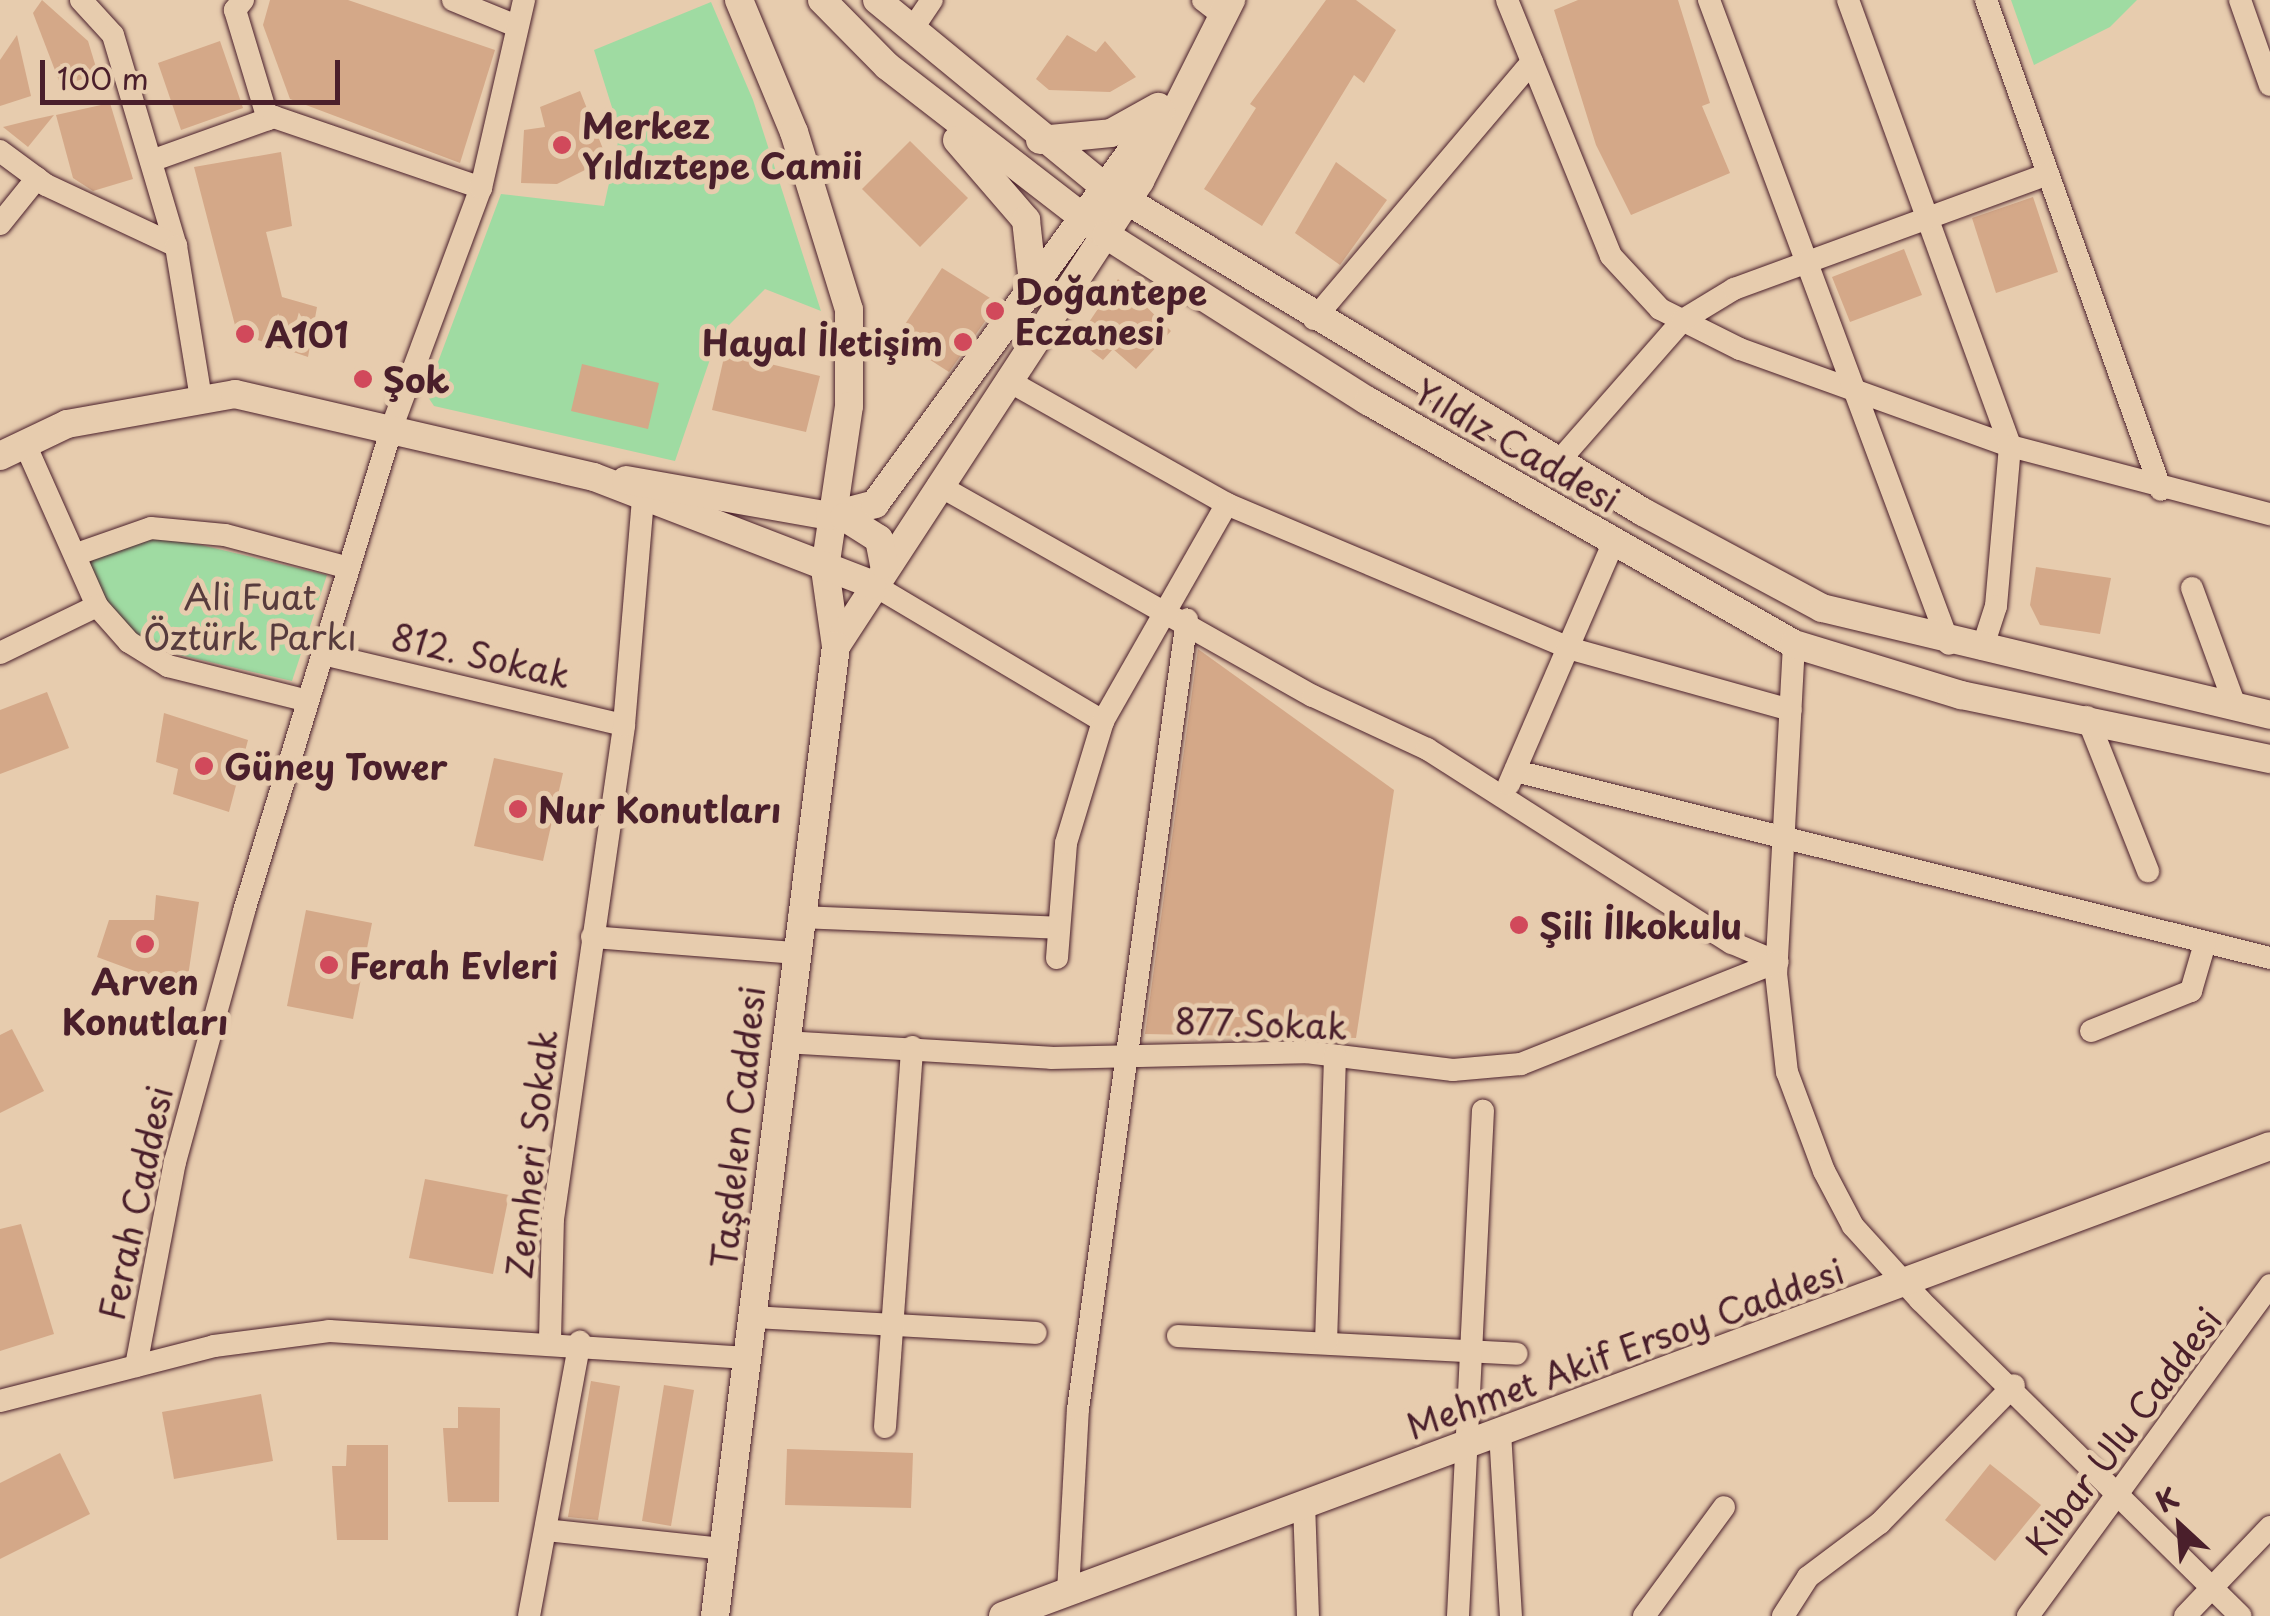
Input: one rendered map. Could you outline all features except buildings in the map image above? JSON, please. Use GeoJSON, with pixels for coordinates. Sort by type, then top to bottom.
{"type":"FeatureCollection","features":[{"type":"Feature","properties":{"kind":"main road"},"geometry":{"type":"LineString","coordinates":[[739,0],[807,168],[849,310],[849,406],[838,517],[825,570],[836,646]]}},
{"type":"Feature","properties":{"kind":"main road","name":"Yıldız Caddesi"},"geometry":{"type":"LineString","coordinates":[[822,0],[888,66],[1096,227],[1613,544],[1794,644],[1961,694],[2087,717],[2270,760]]}},
{"type":"Feature","properties":{"kind":"main road","name":"Yıldız Caddesi"},"geometry":{"type":"LineString","coordinates":[[877,0],[1040,140],[1117,195],[1314,319],[1559,462],[1822,608],[1950,644],[2270,715]]}},
{"type":"Feature","properties":{"kind":"main road"},"geometry":{"type":"LineString","coordinates":[[836,646],[878,574],[1008,380],[1178,88],[1218,5]]}},
{"type":"Feature","properties":{"kind":"main road"},"geometry":{"type":"LineString","coordinates":[[888,66],[1026,220],[1034,293]]}},
{"type":"Feature","properties":{"kind":"main road"},"geometry":{"type":"LineString","coordinates":[[1040,140],[1111,133],[1178,88]]}},
{"type":"Feature","properties":{"kind":"main road"},"geometry":{"type":"LineString","coordinates":[[838,517],[890,492],[1034,293],[1096,227]]}},
{"type":"Feature","properties":{"kind":"main road"},"geometry":{"type":"LineString","coordinates":[[13,450],[67,424],[235,394],[393,424],[594,477],[838,517],[880,539],[878,574]]}},
{"type":"Feature","properties":{"kind":"main road"},"geometry":{"type":"LineString","coordinates":[[594,477],[825,570],[878,574]]}},
{"type":"Feature","properties":{"kind":"main road","name":"Taşdelen Caddesi"},"geometry":{"type":"LineString","coordinates":[[715,1616],[794,953],[836,646]]}},
{"type":"Feature","properties":{"kind":"main road","name":"Mehmet Akif Ersoy Caddesi"},"geometry":{"type":"LineString","coordinates":[[1003,1616],[1031,1611],[1068,1592],[1304,1503],[1908,1287],[2270,1146]]}},
{"type":"Feature","properties":{"kind":"street"},"geometry":{"type":"LineString","coordinates":[[243,0],[235,10],[268,120]]}},
{"type":"Feature","properties":{"kind":"street"},"geometry":{"type":"LineString","coordinates":[[453,0],[514,25]]}},
{"type":"Feature","properties":{"kind":"street","name":"Ferah Caddesi"},"geometry":{"type":"LineString","coordinates":[[136,1366],[175,1162],[308,701],[393,424],[481,188],[514,25],[524,0]]}},
{"type":"Feature","properties":{"kind":"street"},"geometry":{"type":"LineString","coordinates":[[911,32],[932,0]]}},
{"type":"Feature","properties":{"kind":"street"},"geometry":{"type":"LineString","coordinates":[[1507,0],[1610,256],[1683,320],[2010,446],[2161,490],[2270,514]]}},
{"type":"Feature","properties":{"kind":"street"},"geometry":{"type":"LineString","coordinates":[[1709,0],[1845,384],[1950,644]]}},
{"type":"Feature","properties":{"kind":"street"},"geometry":{"type":"LineString","coordinates":[[1848,0],[2010,446],[1996,606],[1982,649]]}},
{"type":"Feature","properties":{"kind":"street"},"geometry":{"type":"LineString","coordinates":[[1986,0],[2161,490]]}},
{"type":"Feature","properties":{"kind":"street"},"geometry":{"type":"LineString","coordinates":[[2240,0],[2270,85]]}},
{"type":"Feature","properties":{"kind":"street"},"geometry":{"type":"LineString","coordinates":[[85,2],[113,35],[176,246],[201,398]]}},
{"type":"Feature","properties":{"kind":"street"},"geometry":{"type":"LineString","coordinates":[[1314,319],[1532,62]]}},
{"type":"Feature","properties":{"kind":"street"},"geometry":{"type":"LineString","coordinates":[[151,161],[268,120],[304,123],[481,188]]}},
{"type":"Feature","properties":{"kind":"street"},"geometry":{"type":"LineString","coordinates":[[0,150],[37,178],[176,246]]}},
{"type":"Feature","properties":{"kind":"street"},"geometry":{"type":"LineString","coordinates":[[1559,462],[1683,320],[1734,289],[2048,174]]}},
{"type":"Feature","properties":{"kind":"street"},"geometry":{"type":"LineString","coordinates":[[0,224],[37,178]]}},
{"type":"Feature","properties":{"kind":"street"},"geometry":{"type":"LineString","coordinates":[[1008,380],[1227,504],[1566,647],[1791,710]]}},
{"type":"Feature","properties":{"kind":"street"},"geometry":{"type":"LineString","coordinates":[[13,450],[77,554],[97,606],[168,666],[308,701]]}},
{"type":"Feature","properties":{"kind":"street"},"geometry":{"type":"LineString","coordinates":[[938,484],[1504,798],[1777,962]]}},
{"type":"Feature","properties":{"kind":"street","name":"Zemheri Sokak"},"geometry":{"type":"LineString","coordinates":[[550,1340],[553,1219],[624,725],[642,498]]}},
{"type":"Feature","properties":{"kind":"street"},"geometry":{"type":"LineString","coordinates":[[1057,958],[1066,843],[1103,721],[1178,614],[1227,504]]}},
{"type":"Feature","properties":{"kind":"street"},"geometry":{"type":"LineString","coordinates":[[77,554],[151,528],[225,535],[349,568]]}},
{"type":"Feature","properties":{"kind":"street"},"geometry":{"type":"LineString","coordinates":[[1504,798],[1613,544]]}},
{"type":"Feature","properties":{"kind":"street"},"geometry":{"type":"LineString","coordinates":[[878,574],[1103,721]]}},
{"type":"Feature","properties":{"kind":"street"},"geometry":{"type":"LineString","coordinates":[[2192,588],[2236,708]]}},
{"type":"Feature","properties":{"kind":"street"},"geometry":{"type":"LineString","coordinates":[[0,654],[97,606]]}},
{"type":"Feature","properties":{"kind":"street"},"geometry":{"type":"LineString","coordinates":[[1068,1592],[1078,1409],[1129,1056],[1178,614]]}},
{"type":"Feature","properties":{"kind":"street"},"geometry":{"type":"LineString","coordinates":[[1794,644],[1777,962],[1787,1072],[1824,1171],[1853,1226],[1908,1287],[2014,1385],[2240,1616]]}},
{"type":"Feature","properties":{"kind":"street","name":"812. Sokak"},"geometry":{"type":"LineString","coordinates":[[323,654],[624,725]]}},
{"type":"Feature","properties":{"kind":"street"},"geometry":{"type":"LineString","coordinates":[[2087,717],[2148,871]]}},
{"type":"Feature","properties":{"kind":"street"},"geometry":{"type":"LineString","coordinates":[[1515,771],[1784,843],[2270,958]]}},
{"type":"Feature","properties":{"kind":"street"},"geometry":{"type":"LineString","coordinates":[[799,918],[1059,928]]}},
{"type":"Feature","properties":{"kind":"street"},"geometry":{"type":"LineString","coordinates":[[592,937],[794,953]]}},
{"type":"Feature","properties":{"kind":"street"},"geometry":{"type":"LineString","coordinates":[[2091,1031],[2191,991],[2205,943]]}},
{"type":"Feature","properties":{"kind":"street","name":"877.Sokak"},"geometry":{"type":"LineString","coordinates":[[784,1042],[1129,1056],[1335,1056],[1453,1070],[1522,1064],[1777,962]]}},
{"type":"Feature","properties":{"kind":"street"},"geometry":{"type":"LineString","coordinates":[[885,1427],[912,1047]]}},
{"type":"Feature","properties":{"kind":"street"},"geometry":{"type":"LineString","coordinates":[[1326,1343],[1335,1056]]}},
{"type":"Feature","properties":{"kind":"street"},"geometry":{"type":"LineString","coordinates":[[1458,1616],[1483,1111]]}},
{"type":"Feature","properties":{"kind":"street","name":"Kibar Ulu Caddesi"},"geometry":{"type":"LineString","coordinates":[[2028,1616],[2122,1494],[2270,1285]]}},
{"type":"Feature","properties":{"kind":"street"},"geometry":{"type":"LineString","coordinates":[[753,1317],[1036,1333]]}},
{"type":"Feature","properties":{"kind":"street"},"geometry":{"type":"LineString","coordinates":[[0,1401],[136,1366],[329,1331],[550,1340],[748,1358]]}},
{"type":"Feature","properties":{"kind":"street"},"geometry":{"type":"LineString","coordinates":[[1178,1336],[1517,1354]]}},
{"type":"Feature","properties":{"kind":"street"},"geometry":{"type":"LineString","coordinates":[[529,1616],[580,1342]]}},
{"type":"Feature","properties":{"kind":"street"},"geometry":{"type":"LineString","coordinates":[[1783,1616],[1808,1577],[1880,1523],[2014,1385]]}},
{"type":"Feature","properties":{"kind":"street"},"geometry":{"type":"LineString","coordinates":[[1500,1432],[1511,1616]]}},
{"type":"Feature","properties":{"kind":"street"},"geometry":{"type":"LineString","coordinates":[[1304,1503],[1308,1616]]}},
{"type":"Feature","properties":{"kind":"street"},"geometry":{"type":"LineString","coordinates":[[1644,1616],[1724,1507]]}},
{"type":"Feature","properties":{"kind":"street"},"geometry":{"type":"LineString","coordinates":[[2186,1616],[2270,1527]]}},
{"type":"Feature","properties":{"kind":"street"},"geometry":{"type":"LineString","coordinates":[[546,1530],[723,1549]]}},
{"type":"Feature","properties":{"kind":"green space"},"geometry":{"type":"Polygon","coordinates":[[[2011,0],[2137,0],[2110,27],[2034,65],[2011,0]]]}},
{"type":"Feature","properties":{"kind":"green space"},"geometry":{"type":"Polygon","coordinates":[[[711,2],[753,100],[821,311],[765,289],[718,336],[675,461],[434,406],[426,394],[501,194],[604,206],[620,133],[594,50],[711,2]]]}},
{"type":"Feature","properties":{"kind":"green space","name":"Ali Fuat Öztürk Parkı"},"geometry":{"type":"Polygon","coordinates":[[[163,536],[327,575],[292,681],[154,649],[113,615],[87,560],[163,536]]]}},
{"type":"Feature","properties":{"kind":"place","name":"Merkez Yıldıztepe Camii"},"geometry":{"type":"Point","coordinates":[562,145]}},
{"type":"Feature","properties":{"kind":"place","name":"Doğantepe Eczanesi"},"geometry":{"type":"Point","coordinates":[995,311]}},
{"type":"Feature","properties":{"kind":"place","name":"A101"},"geometry":{"type":"Point","coordinates":[245,334]}},
{"type":"Feature","properties":{"kind":"place","name":"Hayal İletişim"},"geometry":{"type":"Point","coordinates":[963,342]}},
{"type":"Feature","properties":{"kind":"place","name":"Şok"},"geometry":{"type":"Point","coordinates":[363,379]}},
{"type":"Feature","properties":{"kind":"place","name":"Güney Tower"},"geometry":{"type":"Point","coordinates":[204,766]}},
{"type":"Feature","properties":{"kind":"place","name":"Nur Konutları"},"geometry":{"type":"Point","coordinates":[518,809]}},
{"type":"Feature","properties":{"kind":"place","name":"Şili İlkokulu"},"geometry":{"type":"Point","coordinates":[1519,925]}},
{"type":"Feature","properties":{"kind":"place","name":"Arven Konutları"},"geometry":{"type":"Point","coordinates":[145,944]}},
{"type":"Feature","properties":{"kind":"place","name":"Ferah Evleri"},"geometry":{"type":"Point","coordinates":[329,965]}}]}
